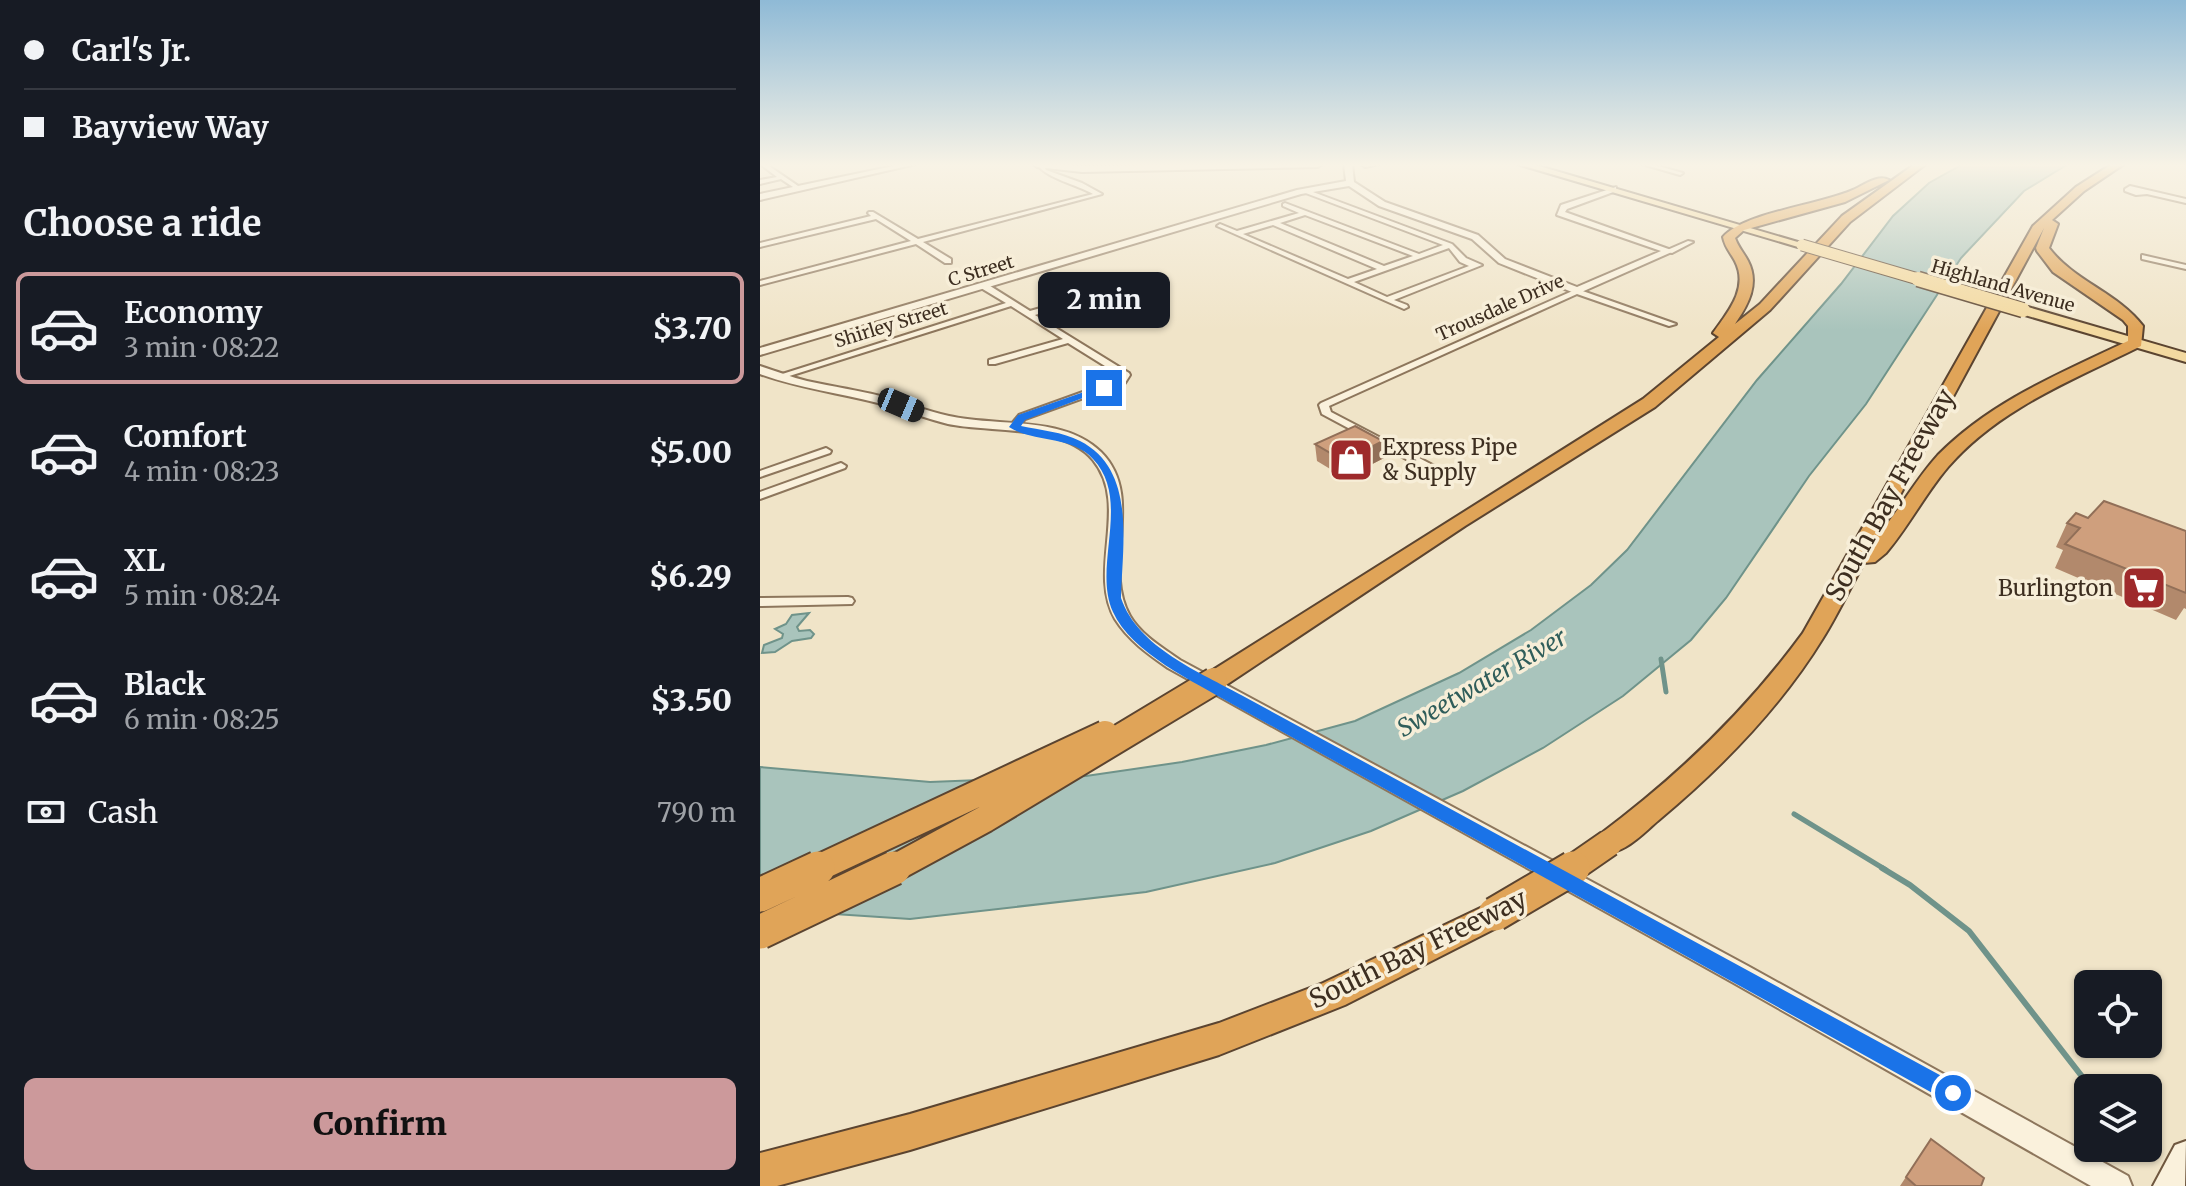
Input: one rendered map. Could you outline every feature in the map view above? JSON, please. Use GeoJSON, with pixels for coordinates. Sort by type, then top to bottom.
{"type":"FeatureCollection","features":[{"type":"Feature","properties":{"kind":"highway"},"geometry":{"type":"LineString","coordinates":[[1704,357],[1744,299],[1746,281],[1743,264],[1729,244],[1729,237],[1740,227],[1769,219]]}},
{"type":"Feature","properties":{"kind":"highway"},"geometry":{"type":"LineString","coordinates":[[760,932],[876,878],[985,819],[1224,675],[1458,522],[1649,403],[1765,307],[1846,219]]}},
{"type":"Feature","properties":{"kind":"highway","name":"South Bay Freeway"},"geometry":{"type":"LineString","coordinates":[[760,1172],[926,1127],[1219,1039],[1334,994],[1554,881],[1666,801],[1719,753],[1778,688],[1813,636],[2039,226],[2046,219]]}},
{"type":"Feature","properties":{"kind":"highway"},"geometry":{"type":"LineString","coordinates":[[1848,573],[1873,554],[1942,461],[1981,424],[2023,398],[2136,343],[2135,326],[2128,317],[2058,269],[2042,248],[2055,219]]}},
{"type":"Feature","properties":{"kind":"highway"},"geometry":{"type":"LineString","coordinates":[[760,895],[932,817],[1224,675]]}},
{"type":"Feature","properties":{"kind":"main road","name":"Highland Avenue"},"geometry":{"type":"LineString","coordinates":[[1714,219],[2186,358]]}},
{"type":"Feature","properties":{"kind":"main road"},"geometry":{"type":"LineString","coordinates":[[2168,1186],[2186,1156]]}},
{"type":"Feature","properties":{"kind":"street"},"geometry":{"type":"LineString","coordinates":[[760,245],[857,219]]}},
{"type":"Feature","properties":{"kind":"street"},"geometry":{"type":"LineString","coordinates":[[880,219],[948,261]]}},
{"type":"Feature","properties":{"kind":"street"},"geometry":{"type":"LineString","coordinates":[[760,283],[1003,219]]}},
{"type":"Feature","properties":{"kind":"street","name":"C Street"},"geometry":{"type":"LineString","coordinates":[[760,352],[1209,219]]}},
{"type":"Feature","properties":{"kind":"street"},"geometry":{"type":"LineString","coordinates":[[1238,233],[1286,219]]}},
{"type":"Feature","properties":{"kind":"street"},"geometry":{"type":"LineString","coordinates":[[1381,219],[1450,245],[1463,260],[1480,265],[1388,299]]}},
{"type":"Feature","properties":{"kind":"street"},"geometry":{"type":"LineString","coordinates":[[1425,219],[1475,237],[1502,261],[1672,324]]}},
{"type":"Feature","properties":{"kind":"street"},"geometry":{"type":"LineString","coordinates":[[1578,219],[1669,251]]}},
{"type":"Feature","properties":{"kind":"street"},"geometry":{"type":"LineString","coordinates":[[1325,220],[1419,256]]}},
{"type":"Feature","properties":{"kind":"street"},"geometry":{"type":"LineString","coordinates":[[1275,223],[1384,269]]}},
{"type":"Feature","properties":{"kind":"street"},"geometry":{"type":"LineString","coordinates":[[1220,226],[1404,307]]}},
{"type":"Feature","properties":{"kind":"street","name":"Trousdale Drive"},"geometry":{"type":"LineString","coordinates":[[1440,473],[1330,416],[1323,411],[1324,405],[1690,242]]}},
{"type":"Feature","properties":{"kind":"street"},"geometry":{"type":"LineString","coordinates":[[1348,282],[1450,245]]}},
{"type":"Feature","properties":{"kind":"street"},"geometry":{"type":"LineString","coordinates":[[2145,257],[2186,267]]}},
{"type":"Feature","properties":{"kind":"street"},"geometry":{"type":"LineString","coordinates":[[1028,314],[1132,285]]}},
{"type":"Feature","properties":{"kind":"street"},"geometry":{"type":"LineString","coordinates":[[984,286],[1126,375],[1122,381],[1022,417],[1014,427]]}},
{"type":"Feature","properties":{"kind":"street","name":"Shirley Street"},"geometry":{"type":"LineString","coordinates":[[780,376],[1011,304]]}},
{"type":"Feature","properties":{"kind":"street"},"geometry":{"type":"LineString","coordinates":[[992,362],[1068,340]]}},
{"type":"Feature","properties":{"kind":"street"},"geometry":{"type":"LineString","coordinates":[[760,370],[950,420],[1014,427],[1074,442],[1096,455],[1114,486],[1113,587],[1120,614],[1136,635],[1174,664],[1754,981],[2118,1186]]}},
{"type":"Feature","properties":{"kind":"street"},"geometry":{"type":"LineString","coordinates":[[760,474],[826,451]]}},
{"type":"Feature","properties":{"kind":"street"},"geometry":{"type":"LineString","coordinates":[[760,496],[841,466]]}},
{"type":"Feature","properties":{"kind":"street"},"geometry":{"type":"LineString","coordinates":[[760,602],[848,601]]}},
{"type":"Feature","properties":{"kind":"water","name":"Sweetwater River"},"geometry":{"type":"Polygon","coordinates":[[[1890,219],[1997,219],[1961,258],[1866,404],[1809,476],[1726,598],[1691,640],[1623,696],[1543,748],[1463,791],[1371,831],[1275,863],[1146,892],[910,919],[760,909],[760,767],[930,782],[1086,776],[1182,762],[1266,745],[1355,721],[1459,673],[1531,630],[1591,585],[1627,550],[1757,380],[1841,284],[1890,219]]]}},
{"type":"Feature","properties":{"kind":"water"},"geometry":{"type":"Polygon","coordinates":[[[809,613],[797,627],[799,631],[810,630],[814,634],[811,638],[792,641],[775,652],[762,653],[764,645],[782,638],[783,634],[775,629],[786,624],[792,615],[809,613]]]}},
{"type":"Feature","properties":{"kind":"building"},"geometry":{"type":"Polygon","coordinates":[[[1355,426],[1383,441],[1344,461],[1315,444],[1355,426]]]}},
{"type":"Feature","properties":{"kind":"building"},"geometry":{"type":"Polygon","coordinates":[[[2104,501],[2186,531],[2186,593],[2065,544],[2080,528],[2067,523],[2076,513],[2088,518],[2104,501]]]}},
{"type":"Feature","properties":{"kind":"building"},"geometry":{"type":"Polygon","coordinates":[[[1931,1139],[1984,1178],[1981,1186],[1916,1186],[1906,1177],[1931,1139]]]}},
{"type":"Feature","properties":{"kind":"waterway"},"geometry":{"type":"LineString","coordinates":[[1661,659],[1666,692]]}},
{"type":"Feature","properties":{"kind":"waterway"},"geometry":{"type":"LineString","coordinates":[[1794,814],[1886,870]]}},
{"type":"Feature","properties":{"kind":"waterway"},"geometry":{"type":"LineString","coordinates":[[1882,868],[1910,885],[1969,931],[2080,1074]]}},
{"type":"Feature","properties":{"kind":"place","name":"Express Pipe & Supply"},"geometry":{"type":"Point","coordinates":[1351,460]}},
{"type":"Feature","properties":{"kind":"place","name":"Burlington"},"geometry":{"type":"Point","coordinates":[2144,588]}},
{"type":"Feature","properties":{"kind":"route"},"geometry":{"type":"LineString","coordinates":[[1104,388],[1022,417],[1014,427],[1074,442],[1096,455],[1108,472],[1116,502],[1115,598],[1120,614],[1143,641],[1174,664],[1238,700],[1953,1093]]}}]}
